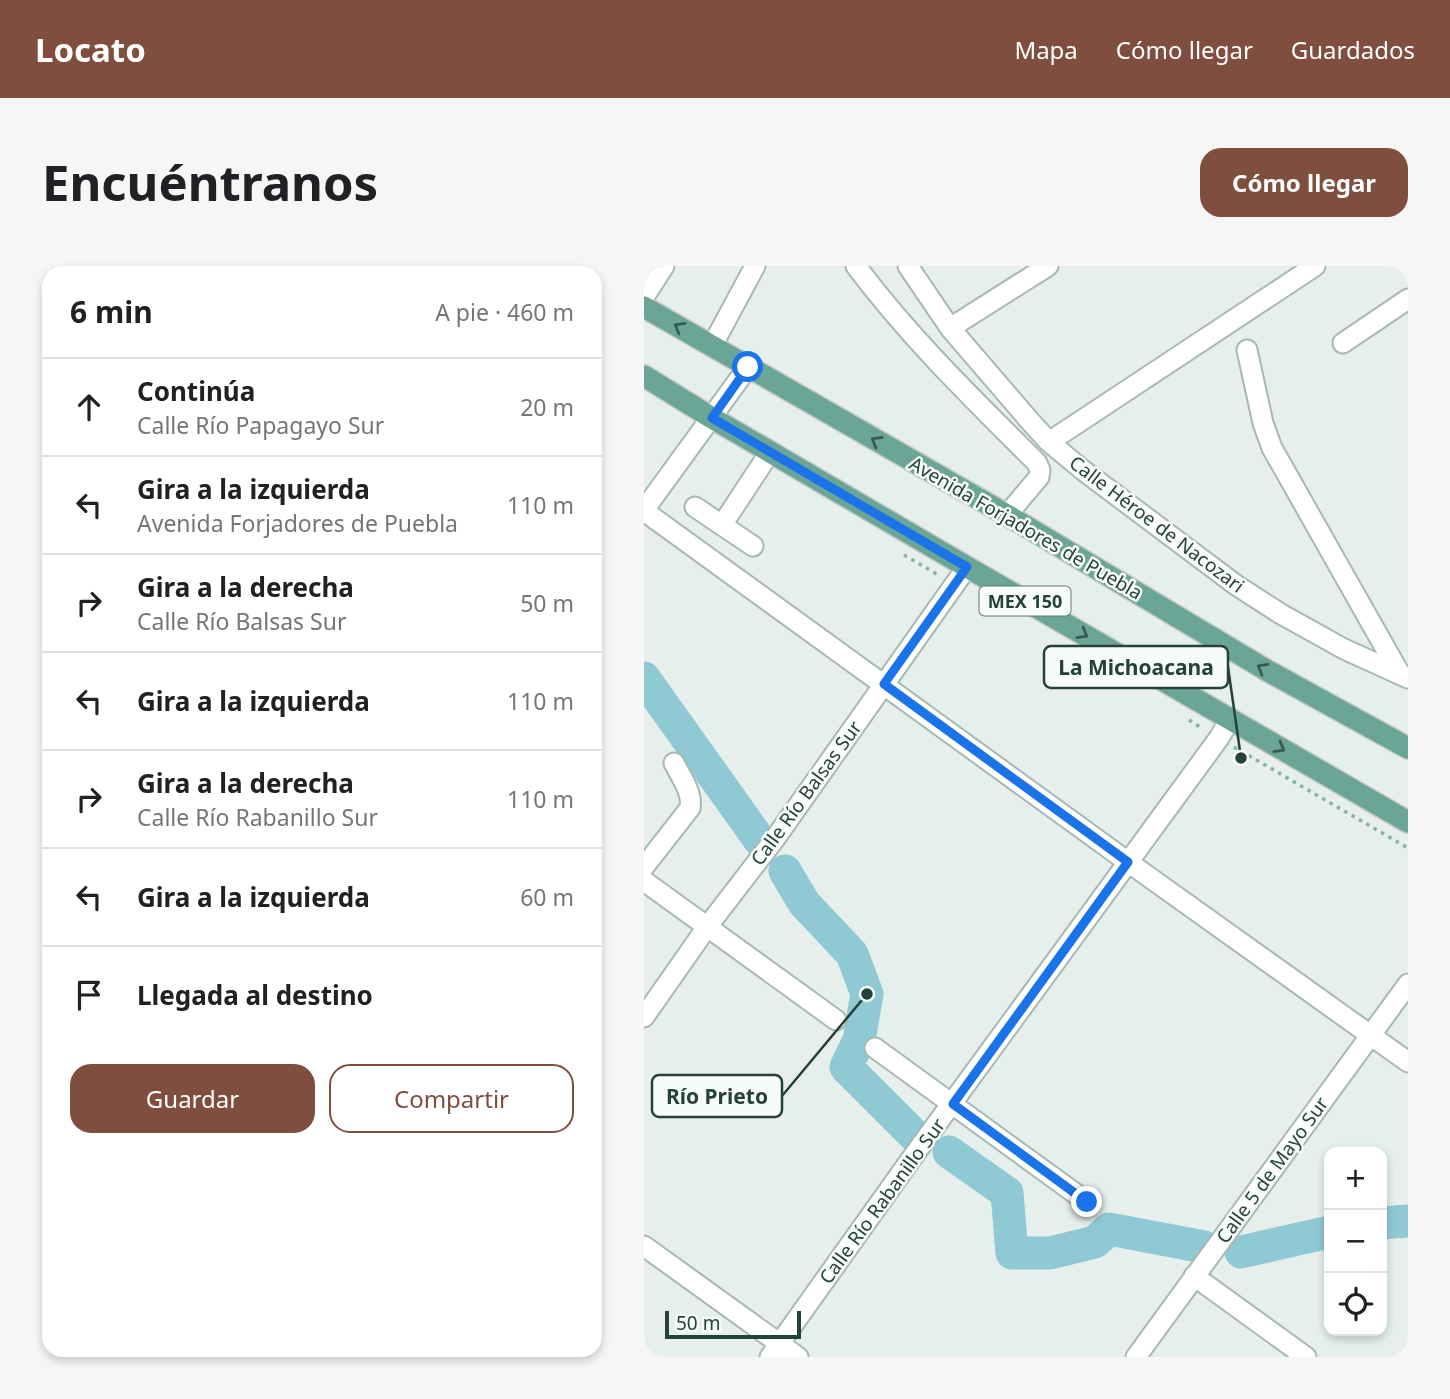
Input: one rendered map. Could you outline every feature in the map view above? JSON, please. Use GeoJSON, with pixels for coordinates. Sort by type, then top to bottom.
{"type":"FeatureCollection","features":[{"type":"Feature","properties":{"kind":"main road","name":"Avenida Forjadores de Puebla"},"geometry":{"type":"LineString","coordinates":[[644,307],[1007,515],[1268,671],[1408,748]]}},
{"type":"Feature","properties":{"kind":"main road","name":"MEX 150"},"geometry":{"type":"LineString","coordinates":[[644,376],[770,452],[1408,822]]}},
{"type":"Feature","properties":{"kind":"street"},"geometry":{"type":"LineString","coordinates":[[644,298],[664,266]]}},
{"type":"Feature","properties":{"kind":"street"},"geometry":{"type":"LineString","coordinates":[[712,346],[755,266]]}},
{"type":"Feature","properties":{"kind":"street"},"geometry":{"type":"LineString","coordinates":[[856,266],[928,353],[1037,463],[1041,470],[1039,477],[1007,515]]}},
{"type":"Feature","properties":{"kind":"street","name":"Calle Héroe de Nacozari"},"geometry":{"type":"LineString","coordinates":[[908,266],[950,328],[1049,442],[1084,471],[1236,585],[1281,614],[1344,649],[1404,676]]}},
{"type":"Feature","properties":{"kind":"street"},"geometry":{"type":"LineString","coordinates":[[950,328],[1048,266]]}},
{"type":"Feature","properties":{"kind":"street"},"geometry":{"type":"LineString","coordinates":[[1049,442],[1315,266]]}},
{"type":"Feature","properties":{"kind":"street"},"geometry":{"type":"LineString","coordinates":[[1343,343],[1408,299]]}},
{"type":"Feature","properties":{"kind":"street"},"geometry":{"type":"LineString","coordinates":[[1247,350],[1263,423],[1272,448],[1404,676]]}},
{"type":"Feature","properties":{"kind":"street"},"geometry":{"type":"LineString","coordinates":[[748,367],[644,510],[1408,1062]]}},
{"type":"Feature","properties":{"kind":"street"},"geometry":{"type":"LineString","coordinates":[[722,525],[770,452]]}},
{"type":"Feature","properties":{"kind":"street"},"geometry":{"type":"LineString","coordinates":[[695,507],[753,546]]}},
{"type":"Feature","properties":{"kind":"street","name":"Calle Río Balsas Sur"},"geometry":{"type":"LineString","coordinates":[[644,1017],[707,927],[774,840],[967,567]]}},
{"type":"Feature","properties":{"kind":"street","name":"Calle Río Rabanillo Sur"},"geometry":{"type":"LineString","coordinates":[[775,1350],[1219,738],[1230,719]]}},
{"type":"Feature","properties":{"kind":"street"},"geometry":{"type":"LineString","coordinates":[[644,867],[690,808],[690,795],[674,763]]}},
{"type":"Feature","properties":{"kind":"street"},"geometry":{"type":"LineString","coordinates":[[644,881],[836,1020]]}},
{"type":"Feature","properties":{"kind":"street","name":"Calle 5 de Mayo Sur"},"geometry":{"type":"LineString","coordinates":[[1136,1357],[1408,984]]}},
{"type":"Feature","properties":{"kind":"street"},"geometry":{"type":"LineString","coordinates":[[875,1048],[1087,1202]]}},
{"type":"Feature","properties":{"kind":"street"},"geometry":{"type":"LineString","coordinates":[[644,1247],[775,1350],[798,1357]]}},
{"type":"Feature","properties":{"kind":"street"},"geometry":{"type":"LineString","coordinates":[[1194,1276],[1306,1357]]}},
{"type":"Feature","properties":{"kind":"waterway"},"geometry":{"type":"LineString","coordinates":[[644,678],[763,845]]}},
{"type":"Feature","properties":{"kind":"waterway"},"geometry":{"type":"LineString","coordinates":[[785,871],[804,903],[852,954],[867,994],[859,1040],[846,1067],[916,1137]]}},
{"type":"Feature","properties":{"kind":"waterway"},"geometry":{"type":"LineString","coordinates":[[949,1152],[1007,1193],[1012,1253],[1050,1253],[1095,1242],[1109,1229],[1204,1247]]}},
{"type":"Feature","properties":{"kind":"waterway"},"geometry":{"type":"LineString","coordinates":[[1387,1223],[1408,1221]]}},
{"type":"Feature","properties":{"kind":"waterway"},"geometry":{"type":"LineString","coordinates":[[1241,1252],[1324,1233]]}},
{"type":"Feature","properties":{"kind":"place","name":"La Michoacana"},"geometry":{"type":"Point","coordinates":[1241,758]}},
{"type":"Feature","properties":{"kind":"place","name":"Río Prieto"},"geometry":{"type":"Point","coordinates":[867,994]}},
{"type":"Feature","properties":{"kind":"route"},"geometry":{"type":"LineString","coordinates":[[748,367],[712,418],[967,567],[884,684],[1128,862],[953,1104],[1087,1202]]}}]}
